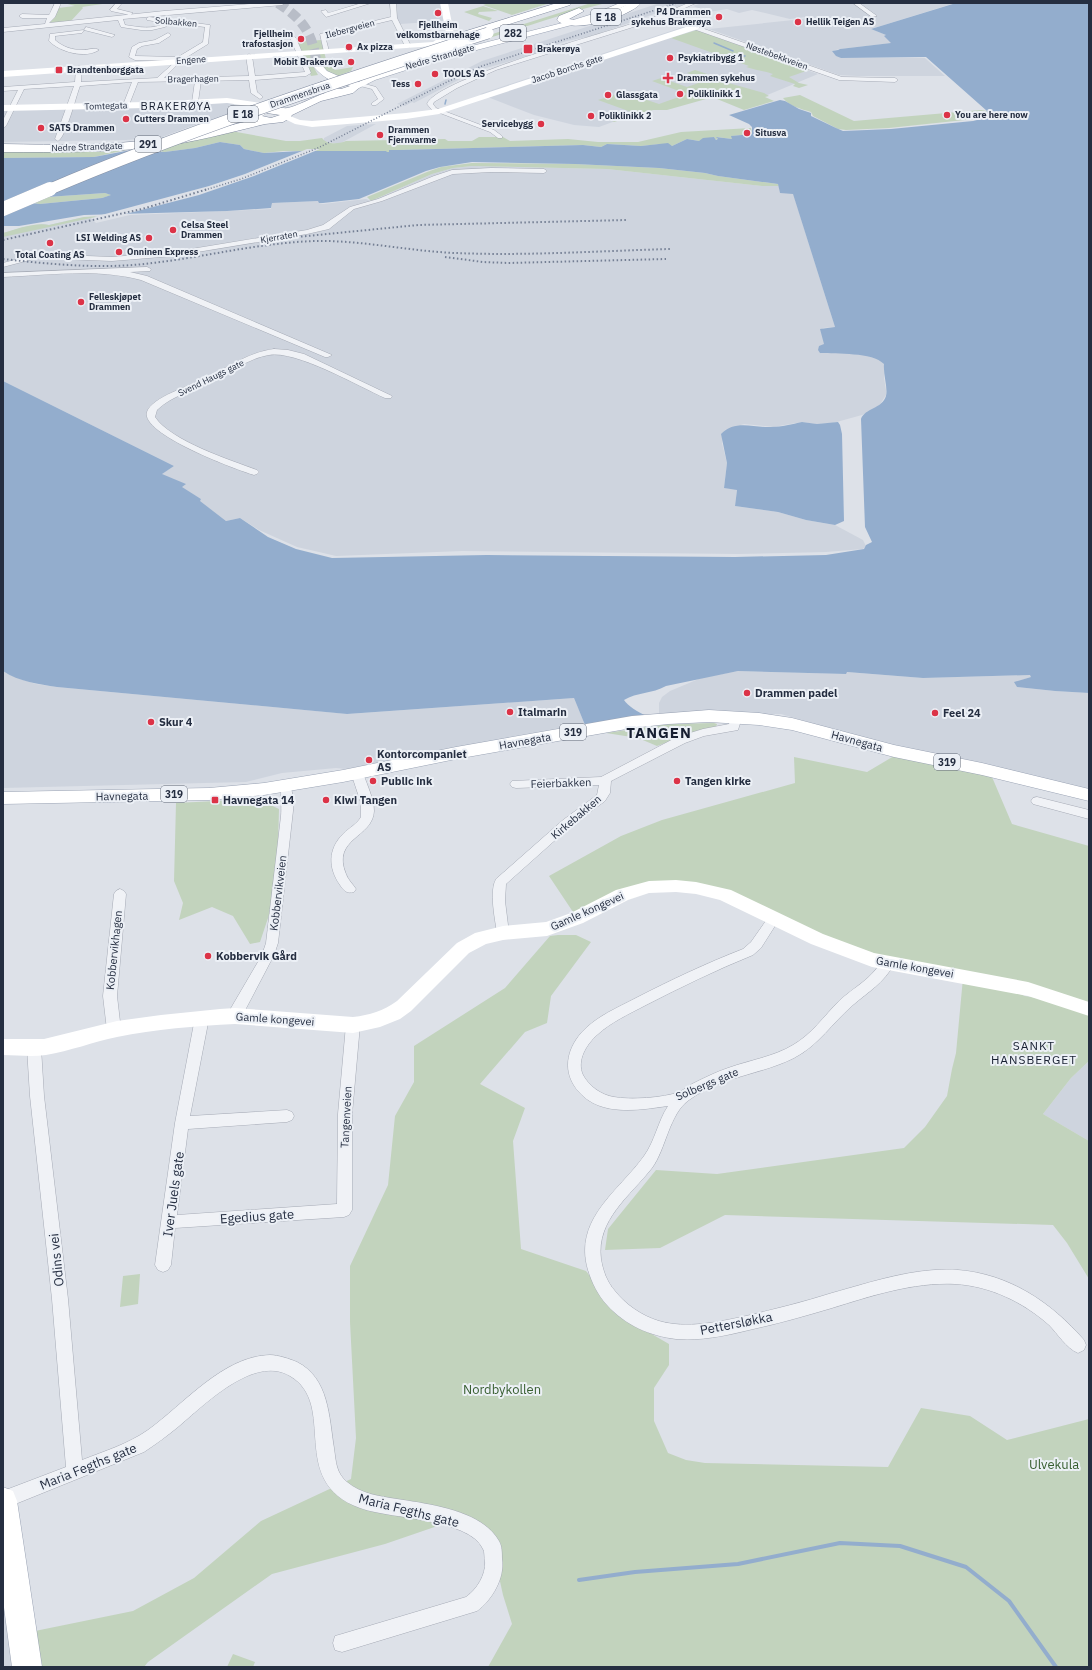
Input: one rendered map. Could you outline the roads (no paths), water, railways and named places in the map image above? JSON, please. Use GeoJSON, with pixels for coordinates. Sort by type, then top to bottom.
{"type":"FeatureCollection","features":[{"type":"Feature","properties":{"kind":"highway"},"geometry":{"type":"LineString","coordinates":[[390,68],[414,59],[467,34],[567,3]]}},
{"type":"Feature","properties":{"kind":"highway","name":"E 18"},"geometry":{"type":"LineString","coordinates":[[584,6],[562,19],[564,22],[573,23],[613,15],[636,3]]}},
{"type":"Feature","properties":{"kind":"highway","name":"E 18"},"geometry":{"type":"LineString","coordinates":[[484,36],[584,6]]}},
{"type":"Feature","properties":{"kind":"highway","name":"Drammensbrua"},"geometry":{"type":"LineString","coordinates":[[3,205],[122,156],[231,115],[342,76],[484,36]]}},
{"type":"Feature","properties":{"kind":"highway","name":"Drammensbrua"},"geometry":{"type":"LineString","coordinates":[[3,210],[108,166],[219,123],[347,78],[484,36]]}},
{"type":"Feature","properties":{"kind":"highway","name":"291"},"geometry":{"type":"LineString","coordinates":[[325,87],[351,84]]}},
{"type":"Feature","properties":{"kind":"highway","name":"291"},"geometry":{"type":"LineString","coordinates":[[325,87],[340,92],[351,84]]}},
{"type":"Feature","properties":{"kind":"highway","name":"Nedre Strandgate"},"geometry":{"type":"LineString","coordinates":[[3,148],[95,147],[151,143],[212,134],[300,102],[325,87]]}},
{"type":"Feature","properties":{"kind":"highway","name":"Nedre Strandgate"},"geometry":{"type":"LineString","coordinates":[[3,144],[97,144],[158,139],[239,124],[269,112],[340,92]]}},
{"type":"Feature","properties":{"kind":"main road","name":"Engene"},"geometry":{"type":"LineString","coordinates":[[3,74],[9,82],[79,68],[437,43],[448,37],[450,31],[444,3]]}},
{"type":"Feature","properties":{"kind":"main road","name":"282"},"geometry":{"type":"LineString","coordinates":[[484,36],[505,40],[505,38],[526,32],[542,25],[543,23],[584,6],[610,3]]}},
{"type":"Feature","properties":{"kind":"main road","name":"Nedre Strandgate"},"geometry":{"type":"LineString","coordinates":[[351,84],[428,60],[573,23],[627,3]]}},
{"type":"Feature","properties":{"kind":"main road","name":"Nedre Strandgate"},"geometry":{"type":"LineString","coordinates":[[351,84],[366,76],[484,36],[543,23]]}},
{"type":"Feature","properties":{"kind":"main road","name":"Jacob Borchs gate"},"geometry":{"type":"LineString","coordinates":[[269,112],[301,123],[324,124],[419,115],[439,111],[695,27]]}},
{"type":"Feature","properties":{"kind":"main road"},"geometry":{"type":"LineString","coordinates":[[325,87],[317,65],[328,75],[351,84]]}},
{"type":"Feature","properties":{"kind":"main road","name":"Tomtegata"},"geometry":{"type":"LineString","coordinates":[[7,108],[70,107],[235,100],[269,112]]}},
{"type":"Feature","properties":{"kind":"main road","name":"Jacob Borchs gate"},"geometry":{"type":"LineString","coordinates":[[269,112],[301,127],[325,127],[427,118],[438,114],[439,111]]}},
{"type":"Feature","properties":{"kind":"main road","name":"Havnegata"},"geometry":{"type":"LineString","coordinates":[[3,798],[223,793],[286,786],[471,750],[652,719],[695,716],[736,717],[806,727],[894,751],[982,768],[1089,795]]}},
{"type":"Feature","properties":{"kind":"main road","name":"Gamle kongevei"},"geometry":{"type":"LineString","coordinates":[[3,1047],[34,1048],[70,1042],[143,1024],[202,1018],[235,1016],[353,1025],[373,1022],[394,1014],[414,999],[463,948],[481,938],[503,933],[547,929],[577,918],[622,895],[649,887],[696,888],[710,890],[744,903],[851,953],[886,964],[963,976],[1028,989],[1089,1009]]}},
{"type":"Feature","properties":{"kind":"main road"},"geometry":{"type":"LineString","coordinates":[[3,1500],[27,1667]]}},
{"type":"Feature","properties":{"kind":"street"},"geometry":{"type":"LineString","coordinates":[[46,26],[58,3]]}},
{"type":"Feature","properties":{"kind":"street"},"geometry":{"type":"LineString","coordinates":[[119,3],[113,10],[143,16]]}},
{"type":"Feature","properties":{"kind":"street"},"geometry":{"type":"LineString","coordinates":[[218,3],[223,8]]}},
{"type":"Feature","properties":{"kind":"street","name":"Solbakken"},"geometry":{"type":"LineString","coordinates":[[143,16],[252,4],[282,3]]}},
{"type":"Feature","properties":{"kind":"street"},"geometry":{"type":"LineString","coordinates":[[324,11],[326,15],[368,3]]}},
{"type":"Feature","properties":{"kind":"street"},"geometry":{"type":"LineString","coordinates":[[393,3],[394,18],[408,46]]}},
{"type":"Feature","properties":{"kind":"street"},"geometry":{"type":"LineString","coordinates":[[500,137],[487,129],[439,111],[432,107],[430,101],[474,77],[494,69],[662,16],[693,3]]}},
{"type":"Feature","properties":{"kind":"street"},"geometry":{"type":"LineString","coordinates":[[856,3],[874,16]]}},
{"type":"Feature","properties":{"kind":"street"},"geometry":{"type":"LineString","coordinates":[[22,16],[52,17]]}},
{"type":"Feature","properties":{"kind":"street"},"geometry":{"type":"LineString","coordinates":[[3,30],[143,16]]}},
{"type":"Feature","properties":{"kind":"street","name":"Solbakken"},"geometry":{"type":"LineString","coordinates":[[143,16],[150,20],[208,26],[206,43],[179,60],[160,79]]}},
{"type":"Feature","properties":{"kind":"street","name":"Nøstebekkveien"},"geometry":{"type":"LineString","coordinates":[[662,16],[840,79],[895,80]]}},
{"type":"Feature","properties":{"kind":"street"},"geometry":{"type":"LineString","coordinates":[[120,18],[123,26],[149,29],[161,28],[170,22]]}},
{"type":"Feature","properties":{"kind":"street","name":"Ilebergveien"},"geometry":{"type":"LineString","coordinates":[[326,51],[322,35],[394,18]]}},
{"type":"Feature","properties":{"kind":"street"},"geometry":{"type":"LineString","coordinates":[[84,22],[86,29]]}},
{"type":"Feature","properties":{"kind":"street"},"geometry":{"type":"LineString","coordinates":[[96,50],[78,52],[60,48],[52,41],[52,35],[86,29],[112,35]]}},
{"type":"Feature","properties":{"kind":"street","name":"Solbakken"},"geometry":{"type":"LineString","coordinates":[[168,35],[157,42],[141,44],[134,48],[132,57],[137,59],[179,60]]}},
{"type":"Feature","properties":{"kind":"street"},"geometry":{"type":"LineString","coordinates":[[293,38],[299,53]]}},
{"type":"Feature","properties":{"kind":"street","name":"Bragerhagen"},"geometry":{"type":"LineString","coordinates":[[9,82],[22,87],[136,80],[253,78],[307,74],[308,72],[299,53]]}},
{"type":"Feature","properties":{"kind":"street"},"geometry":{"type":"LineString","coordinates":[[249,56],[254,93],[269,112]]}},
{"type":"Feature","properties":{"kind":"street"},"geometry":{"type":"LineString","coordinates":[[58,139],[78,83],[79,68]]}},
{"type":"Feature","properties":{"kind":"street"},"geometry":{"type":"LineString","coordinates":[[196,102],[198,78]]}},
{"type":"Feature","properties":{"kind":"street"},"geometry":{"type":"LineString","coordinates":[[126,105],[136,80]]}},
{"type":"Feature","properties":{"kind":"street"},"geometry":{"type":"LineString","coordinates":[[351,84],[375,90],[381,99],[374,104]]}},
{"type":"Feature","properties":{"kind":"street"},"geometry":{"type":"LineString","coordinates":[[3,126],[7,108],[22,87]]}},
{"type":"Feature","properties":{"kind":"street","name":"Kjerraten"},"geometry":{"type":"LineString","coordinates":[[3,265],[37,256],[112,259],[173,254],[307,232],[326,227],[352,208],[380,200],[452,172],[491,170],[544,172]]}},
{"type":"Feature","properties":{"kind":"street"},"geometry":{"type":"LineString","coordinates":[[3,275],[147,269]]}},
{"type":"Feature","properties":{"kind":"street"},"geometry":{"type":"LineString","coordinates":[[106,271],[129,274],[144,278],[328,356]]}},
{"type":"Feature","properties":{"kind":"street","name":"Svend Haugs gate"},"geometry":{"type":"LineString","coordinates":[[254,472],[221,460],[163,431],[153,420],[151,416],[152,411],[156,406],[182,392],[206,382],[261,354],[274,352],[288,352],[301,356],[388,396]]}},
{"type":"Feature","properties":{"kind":"street","name":"Kirkebakken"},"geometry":{"type":"LineString","coordinates":[[503,933],[498,901],[500,882],[567,823],[601,798],[604,793],[605,781],[614,774],[681,740],[703,733],[734,727],[736,717]]}},
{"type":"Feature","properties":{"kind":"street"},"geometry":{"type":"LineString","coordinates":[[350,889],[338,874],[336,864],[342,843],[365,820],[368,811],[357,773]]}},
{"type":"Feature","properties":{"kind":"street","name":"Feierbakken"},"geometry":{"type":"LineString","coordinates":[[516,784],[605,781]]}},
{"type":"Feature","properties":{"kind":"street","name":"Kobbervikveien"},"geometry":{"type":"LineString","coordinates":[[235,1016],[268,955],[272,943],[288,816],[286,786]]}},
{"type":"Feature","properties":{"kind":"street"},"geometry":{"type":"LineString","coordinates":[[1037,801],[1079,811],[1089,815]]}},
{"type":"Feature","properties":{"kind":"street","name":"Kobbervikhagen"},"geometry":{"type":"LineString","coordinates":[[114,1030],[110,996],[120,894]]}},
{"type":"Feature","properties":{"kind":"street","name":"Solbergs gate"},"geometry":{"type":"LineString","coordinates":[[774,918],[756,945],[748,952],[687,977],[602,1023],[587,1036],[576,1056],[574,1066],[579,1082],[586,1090],[605,1102],[617,1105],[634,1106],[682,1097],[695,1088],[719,1078],[787,1055],[799,1049],[822,1029],[846,1004],[882,974],[886,964]]}},
{"type":"Feature","properties":{"kind":"street","name":"Iver Juels gate"},"geometry":{"type":"LineString","coordinates":[[163,1265],[182,1123],[202,1018]]}},
{"type":"Feature","properties":{"kind":"street","name":"Tangenveien"},"geometry":{"type":"LineString","coordinates":[[344,1210],[345,1114],[353,1025]]}},
{"type":"Feature","properties":{"kind":"street","name":"Odins vei"},"geometry":{"type":"LineString","coordinates":[[34,1048],[37,1096],[59,1292],[75,1472]]}},
{"type":"Feature","properties":{"kind":"street","name":"Pettersløkka"},"geometry":{"type":"LineString","coordinates":[[682,1097],[671,1113],[650,1159],[610,1204],[600,1219],[595,1232],[592,1247],[598,1277],[608,1294],[618,1306],[633,1317],[648,1325],[665,1330],[703,1331],[745,1324],[821,1304],[888,1284],[955,1277],[982,1280],[1007,1289],[1030,1301],[1065,1328],[1078,1345]]}},
{"type":"Feature","properties":{"kind":"street"},"geometry":{"type":"LineString","coordinates":[[182,1123],[288,1116]]}},
{"type":"Feature","properties":{"kind":"street","name":"Egedius gate"},"geometry":{"type":"LineString","coordinates":[[169,1222],[344,1210]]}},
{"type":"Feature","properties":{"kind":"street","name":"Maria Fegths gate"},"geometry":{"type":"LineString","coordinates":[[3,1500],[139,1446],[169,1426],[205,1394],[235,1372],[252,1365],[270,1363],[286,1365],[300,1372],[312,1386],[318,1400],[329,1473],[335,1484],[361,1500],[436,1514],[469,1526],[483,1534],[491,1544],[494,1554],[494,1570],[489,1582],[478,1600],[471,1605],[342,1643]]}},
{"type":"Feature","properties":{"kind":"water"},"geometry":{"type":"Polygon","coordinates":[[[956,3],[1089,3],[1089,693],[1017,687],[1014,682],[1031,677],[1030,675],[923,678],[847,672],[846,674],[738,671],[666,686],[661,689],[629,697],[624,700],[633,709],[645,715],[585,725],[574,698],[347,714],[57,687],[22,680],[3,671],[3,381],[174,466],[162,474],[186,484],[182,487],[201,499],[200,501],[226,521],[240,518],[268,537],[296,549],[332,558],[487,555],[735,557],[826,555],[864,549],[866,545],[872,542],[865,527],[861,419],[863,415],[881,404],[886,396],[884,364],[871,357],[820,353],[818,350],[819,346],[824,344],[820,329],[835,327],[793,194],[780,193],[778,184],[659,168],[575,164],[472,162],[440,167],[426,171],[359,199],[323,203],[319,203],[318,201],[272,203],[271,208],[227,211],[84,215],[19,226],[3,226],[3,158],[94,157],[131,150],[165,152],[195,148],[220,142],[240,145],[244,149],[264,153],[301,151],[389,152],[389,150],[583,145],[601,147],[607,144],[641,146],[668,143],[672,146],[687,139],[699,141],[703,138],[714,137],[716,140],[718,139],[716,137],[732,139],[731,136],[752,134],[752,127],[749,124],[729,115],[780,100],[811,113],[811,116],[843,131],[891,129],[973,121],[985,118],[987,111],[926,57],[841,58],[836,56],[832,51],[891,43],[884,36],[886,35],[871,29],[956,3]],[[105,193],[47,197],[30,203],[40,204],[102,198],[111,195],[105,193]]]}},
{"type":"Feature","properties":{"kind":"water"},"geometry":{"type":"Polygon","coordinates":[[[802,422],[817,424],[838,422],[840,425],[842,434],[844,521],[835,525],[806,520],[778,512],[735,506],[737,490],[724,488],[727,463],[721,434],[726,429],[738,425],[775,427],[802,422]]]}},
{"type":"Feature","properties":{"kind":"waterway"},"geometry":{"type":"LineString","coordinates":[[714,43],[733,51]]}},
{"type":"Feature","properties":{"kind":"waterway"},"geometry":{"type":"LineString","coordinates":[[740,56],[745,56]]}},
{"type":"Feature","properties":{"kind":"waterway"},"geometry":{"type":"LineString","coordinates":[[445,104],[446,100]]}},
{"type":"Feature","properties":{"kind":"waterway"},"geometry":{"type":"LineString","coordinates":[[579,1580],[635,1572],[738,1564],[840,1543],[900,1546],[966,1567],[1009,1601],[1056,1667]]}},
{"type":"Feature","properties":{"kind":"tunnel"},"geometry":{"type":"LineString","coordinates":[[278,3],[295,16],[306,29],[313,44],[317,65]]}},
{"type":"Feature","properties":{"kind":"railway"},"geometry":{"type":"LineString","coordinates":[[205,190],[241,179],[320,147],[447,82],[482,66],[677,3]]}},
{"type":"Feature","properties":{"kind":"railway"},"geometry":{"type":"LineString","coordinates":[[3,240],[142,209],[208,189]]}},
{"type":"Feature","properties":{"kind":"railway"},"geometry":{"type":"LineString","coordinates":[[297,237],[418,225],[627,220]]}},
{"type":"Feature","properties":{"kind":"railway"},"geometry":{"type":"LineString","coordinates":[[3,259],[74,265],[109,266],[144,264],[293,242],[314,241],[349,242],[437,252],[482,254],[535,254],[670,249]]}},
{"type":"Feature","properties":{"kind":"railway"},"geometry":{"type":"LineString","coordinates":[[445,257],[483,262],[508,263],[666,259]]}},
{"type":"Feature","properties":{"kind":"place","name":"Fjellheim velkomstbarnehage"},"geometry":{"type":"Point","coordinates":[438,13]}},
{"type":"Feature","properties":{"kind":"place","name":"P4 Drammen sykehus Brakerøya"},"geometry":{"type":"Point","coordinates":[719,17]}},
{"type":"Feature","properties":{"kind":"place","name":"Hellik Teigen AS"},"geometry":{"type":"Point","coordinates":[798,22]}},
{"type":"Feature","properties":{"kind":"place","name":"Fjellheim trafostasjon"},"geometry":{"type":"Point","coordinates":[301,39]}},
{"type":"Feature","properties":{"kind":"place","name":"Ax pizza"},"geometry":{"type":"Point","coordinates":[349,47]}},
{"type":"Feature","properties":{"kind":"place","name":"Brakerøya"},"geometry":{"type":"Point","coordinates":[528,49]}},
{"type":"Feature","properties":{"kind":"place","name":"Psykiatribygg 1"},"geometry":{"type":"Point","coordinates":[670,58]}},
{"type":"Feature","properties":{"kind":"place","name":"Mobit Brakerøya"},"geometry":{"type":"Point","coordinates":[351,62]}},
{"type":"Feature","properties":{"kind":"place","name":"Brandtenborggata"},"geometry":{"type":"Point","coordinates":[59,70]}},
{"type":"Feature","properties":{"kind":"place","name":"TOOLS AS"},"geometry":{"type":"Point","coordinates":[435,74]}},
{"type":"Feature","properties":{"kind":"place","name":"Drammen sykehus"},"geometry":{"type":"Point","coordinates":[668,78]}},
{"type":"Feature","properties":{"kind":"place","name":"Tess"},"geometry":{"type":"Point","coordinates":[418,84]}},
{"type":"Feature","properties":{"kind":"place","name":"Poliklinikk 1"},"geometry":{"type":"Point","coordinates":[680,94]}},
{"type":"Feature","properties":{"kind":"place","name":"Glassgata"},"geometry":{"type":"Point","coordinates":[608,95]}},
{"type":"Feature","properties":{"kind":"place","name":"You are here now"},"geometry":{"type":"Point","coordinates":[947,115]}},
{"type":"Feature","properties":{"kind":"place","name":"Poliklinikk 2"},"geometry":{"type":"Point","coordinates":[591,116]}},
{"type":"Feature","properties":{"kind":"place","name":"Cutters Drammen"},"geometry":{"type":"Point","coordinates":[126,119]}},
{"type":"Feature","properties":{"kind":"place","name":"Servicebygg"},"geometry":{"type":"Point","coordinates":[541,124]}},
{"type":"Feature","properties":{"kind":"place","name":"SATS Drammen"},"geometry":{"type":"Point","coordinates":[41,128]}},
{"type":"Feature","properties":{"kind":"place","name":"Situsva"},"geometry":{"type":"Point","coordinates":[747,133]}},
{"type":"Feature","properties":{"kind":"place","name":"Drammen Fjernvarme"},"geometry":{"type":"Point","coordinates":[380,135]}},
{"type":"Feature","properties":{"kind":"place","name":"Celsa Steel Drammen"},"geometry":{"type":"Point","coordinates":[173,230]}},
{"type":"Feature","properties":{"kind":"place","name":"LSI Welding AS"},"geometry":{"type":"Point","coordinates":[149,238]}},
{"type":"Feature","properties":{"kind":"place","name":"Total Coating AS"},"geometry":{"type":"Point","coordinates":[50,243]}},
{"type":"Feature","properties":{"kind":"place","name":"Onninen Express"},"geometry":{"type":"Point","coordinates":[119,252]}},
{"type":"Feature","properties":{"kind":"place","name":"Felleskjøpet Drammen"},"geometry":{"type":"Point","coordinates":[81,302]}},
{"type":"Feature","properties":{"kind":"place","name":"Drammen padel"},"geometry":{"type":"Point","coordinates":[747,693]}},
{"type":"Feature","properties":{"kind":"place","name":"Italmarin"},"geometry":{"type":"Point","coordinates":[510,712]}},
{"type":"Feature","properties":{"kind":"place","name":"Feel 24"},"geometry":{"type":"Point","coordinates":[935,713]}},
{"type":"Feature","properties":{"kind":"place","name":"Skur 4"},"geometry":{"type":"Point","coordinates":[151,722]}},
{"type":"Feature","properties":{"kind":"place","name":"Kontorcompaniet AS"},"geometry":{"type":"Point","coordinates":[369,760]}},
{"type":"Feature","properties":{"kind":"place","name":"Public ink"},"geometry":{"type":"Point","coordinates":[373,781]}},
{"type":"Feature","properties":{"kind":"place","name":"Tangen kirke"},"geometry":{"type":"Point","coordinates":[677,781]}},
{"type":"Feature","properties":{"kind":"place","name":"Havnegata 14"},"geometry":{"type":"Point","coordinates":[215,800]}},
{"type":"Feature","properties":{"kind":"place","name":"Kiwi Tangen"},"geometry":{"type":"Point","coordinates":[326,800]}},
{"type":"Feature","properties":{"kind":"place","name":"Kobbervik Gård"},"geometry":{"type":"Point","coordinates":[208,956]}},
{"type":"Feature","properties":{"kind":"district","name":"BRAKERØYA"},"geometry":{"type":"Point","coordinates":[176,106]}},
{"type":"Feature","properties":{"kind":"district","name":"TANGEN"},"geometry":{"type":"Point","coordinates":[659,733]}},
{"type":"Feature","properties":{"kind":"district","name":"SANKT HANSBERGET"},"geometry":{"type":"Point","coordinates":[1034,1053]}},
{"type":"Feature","properties":{"kind":"park label","name":"Nordbykollen"},"geometry":{"type":"Point","coordinates":[502,1389]}},
{"type":"Feature","properties":{"kind":"park label","name":"Ulvekula"},"geometry":{"type":"Point","coordinates":[1054,1464]}}]}
